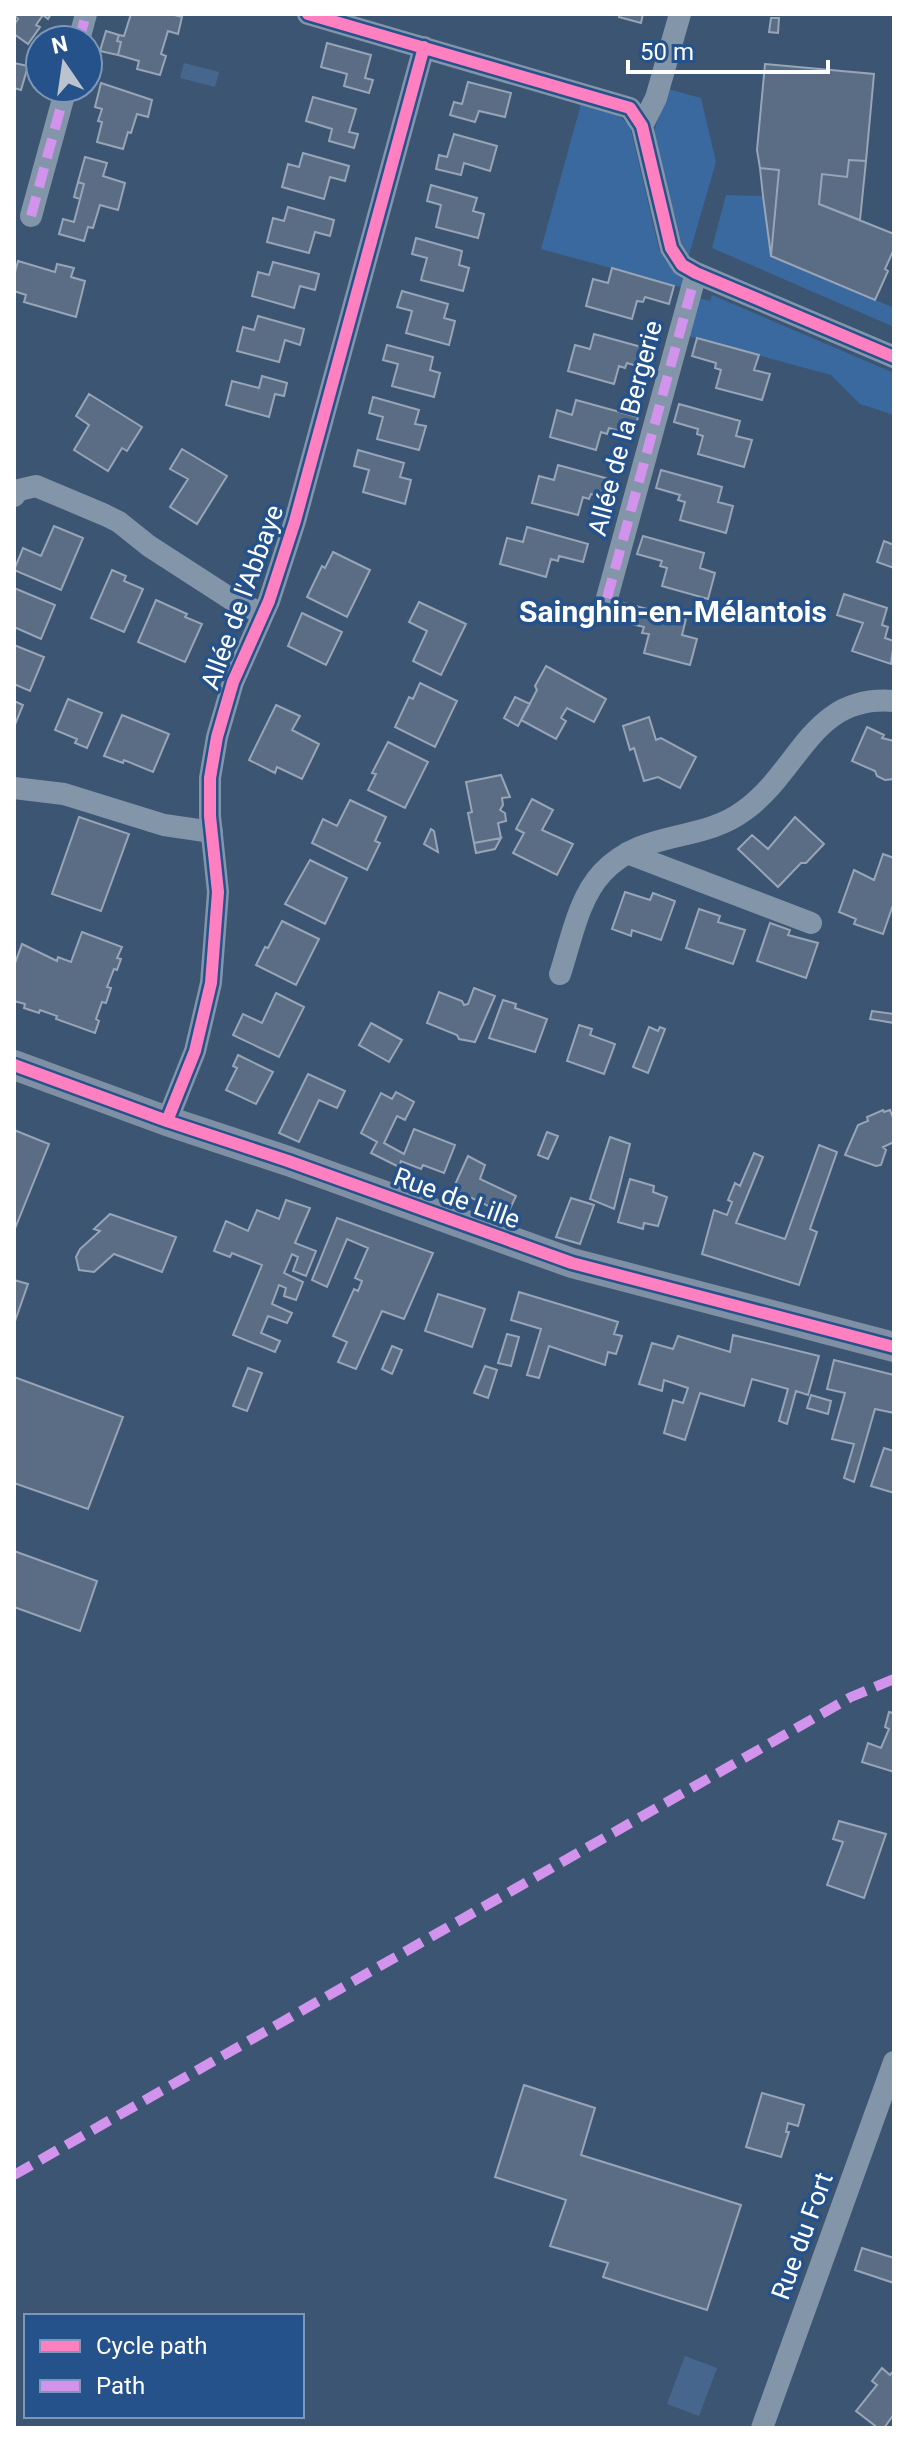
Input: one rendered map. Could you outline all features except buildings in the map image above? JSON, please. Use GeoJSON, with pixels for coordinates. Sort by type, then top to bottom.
{"type":"FeatureCollection","features":[{"type":"Feature","properties":{"kind":"main road","name":"Rue de Lille"},"geometry":{"type":"LineString","coordinates":[[14,1065],[572,1263],[894,1347]]}},
{"type":"Feature","properties":{"kind":"street"},"geometry":{"type":"LineString","coordinates":[[308,14],[625,106],[637,116],[642,126],[671,248],[682,265],[894,357]]}},
{"type":"Feature","properties":{"kind":"street"},"geometry":{"type":"LineString","coordinates":[[642,126],[656,98],[680,14]]}},
{"type":"Feature","properties":{"kind":"street","name":"Allée de l'Abbaye"},"geometry":{"type":"LineString","coordinates":[[167,1121],[195,1051],[211,983],[218,892],[210,778],[217,737],[233,682],[263,614],[302,499],[424,47]]}},
{"type":"Feature","properties":{"kind":"street"},"geometry":{"type":"LineString","coordinates":[[31,216],[62,104]]}},
{"type":"Feature","properties":{"kind":"street","name":"Allée de la Bergerie"},"geometry":{"type":"LineString","coordinates":[[607,598],[696,273]]}},
{"type":"Feature","properties":{"kind":"street"},"geometry":{"type":"LineString","coordinates":[[14,496],[19,490],[36,486],[105,515],[231,599],[263,614]]}},
{"type":"Feature","properties":{"kind":"street"},"geometry":{"type":"LineString","coordinates":[[560,974],[593,885],[612,864],[651,841],[706,829],[741,813],[770,789],[822,723],[834,713],[864,701],[894,701]]}},
{"type":"Feature","properties":{"kind":"street"},"geometry":{"type":"LineString","coordinates":[[14,788],[64,794],[164,825],[212,832]]}},
{"type":"Feature","properties":{"kind":"street"},"geometry":{"type":"LineString","coordinates":[[627,853],[811,923]]}},
{"type":"Feature","properties":{"kind":"street","name":"Rue du Fort"},"geometry":{"type":"LineString","coordinates":[[762,2428],[894,2062]]}},
{"type":"Feature","properties":{"kind":"shaded area"},"geometry":{"type":"Polygon","coordinates":[[[184,63],[219,72],[215,87],[180,78],[184,63]]]}},
{"type":"Feature","properties":{"kind":"shaded area"},"geometry":{"type":"Polygon","coordinates":[[[668,89],[701,98],[716,162],[689,255],[682,245],[654,131],[668,89]]]}},
{"type":"Feature","properties":{"kind":"shaded area"},"geometry":{"type":"Polygon","coordinates":[[[581,104],[619,116],[630,126],[659,249],[666,262],[683,277],[681,287],[541,249],[581,104]]]}},
{"type":"Feature","properties":{"kind":"shaded area"},"geometry":{"type":"Polygon","coordinates":[[[726,195],[763,196],[771,256],[892,307],[894,303],[894,327],[712,248],[726,195]]]}},
{"type":"Feature","properties":{"kind":"shaded area"},"geometry":{"type":"Polygon","coordinates":[[[712,295],[894,373],[894,415],[860,404],[831,375],[688,336],[699,298],[710,301],[712,295]]]}},
{"type":"Feature","properties":{"kind":"shaded area"},"geometry":{"type":"Polygon","coordinates":[[[685,2356],[717,2368],[699,2416],[667,2404],[685,2356]]]}},
{"type":"Feature","properties":{"kind":"marked path"},"geometry":{"type":"LineString","coordinates":[[83,24],[86,14]]}},
{"type":"Feature","properties":{"kind":"marked path"},"geometry":{"type":"LineString","coordinates":[[31,216],[62,104]]}},
{"type":"Feature","properties":{"kind":"marked path"},"geometry":{"type":"LineString","coordinates":[[607,598],[696,273]]}},
{"type":"Feature","properties":{"kind":"marked path"},"geometry":{"type":"LineString","coordinates":[[14,2175],[851,1697],[894,1679]]}},
{"type":"Feature","properties":{"kind":"cycle path"},"geometry":{"type":"LineString","coordinates":[[308,14],[630,108],[642,126],[671,248],[682,265],[894,357]]}},
{"type":"Feature","properties":{"kind":"cycle path"},"geometry":{"type":"LineString","coordinates":[[167,1121],[195,1051],[211,983],[218,892],[210,816],[210,778],[217,737],[233,682],[269,601],[295,521],[424,47]]}},
{"type":"Feature","properties":{"kind":"cycle path"},"geometry":{"type":"LineString","coordinates":[[14,1065],[572,1263],[894,1347]]}},
{"type":"Feature","properties":{"kind":"district","name":"Sainghin-en-Mélantois"},"geometry":{"type":"Point","coordinates":[673,612]}}]}
